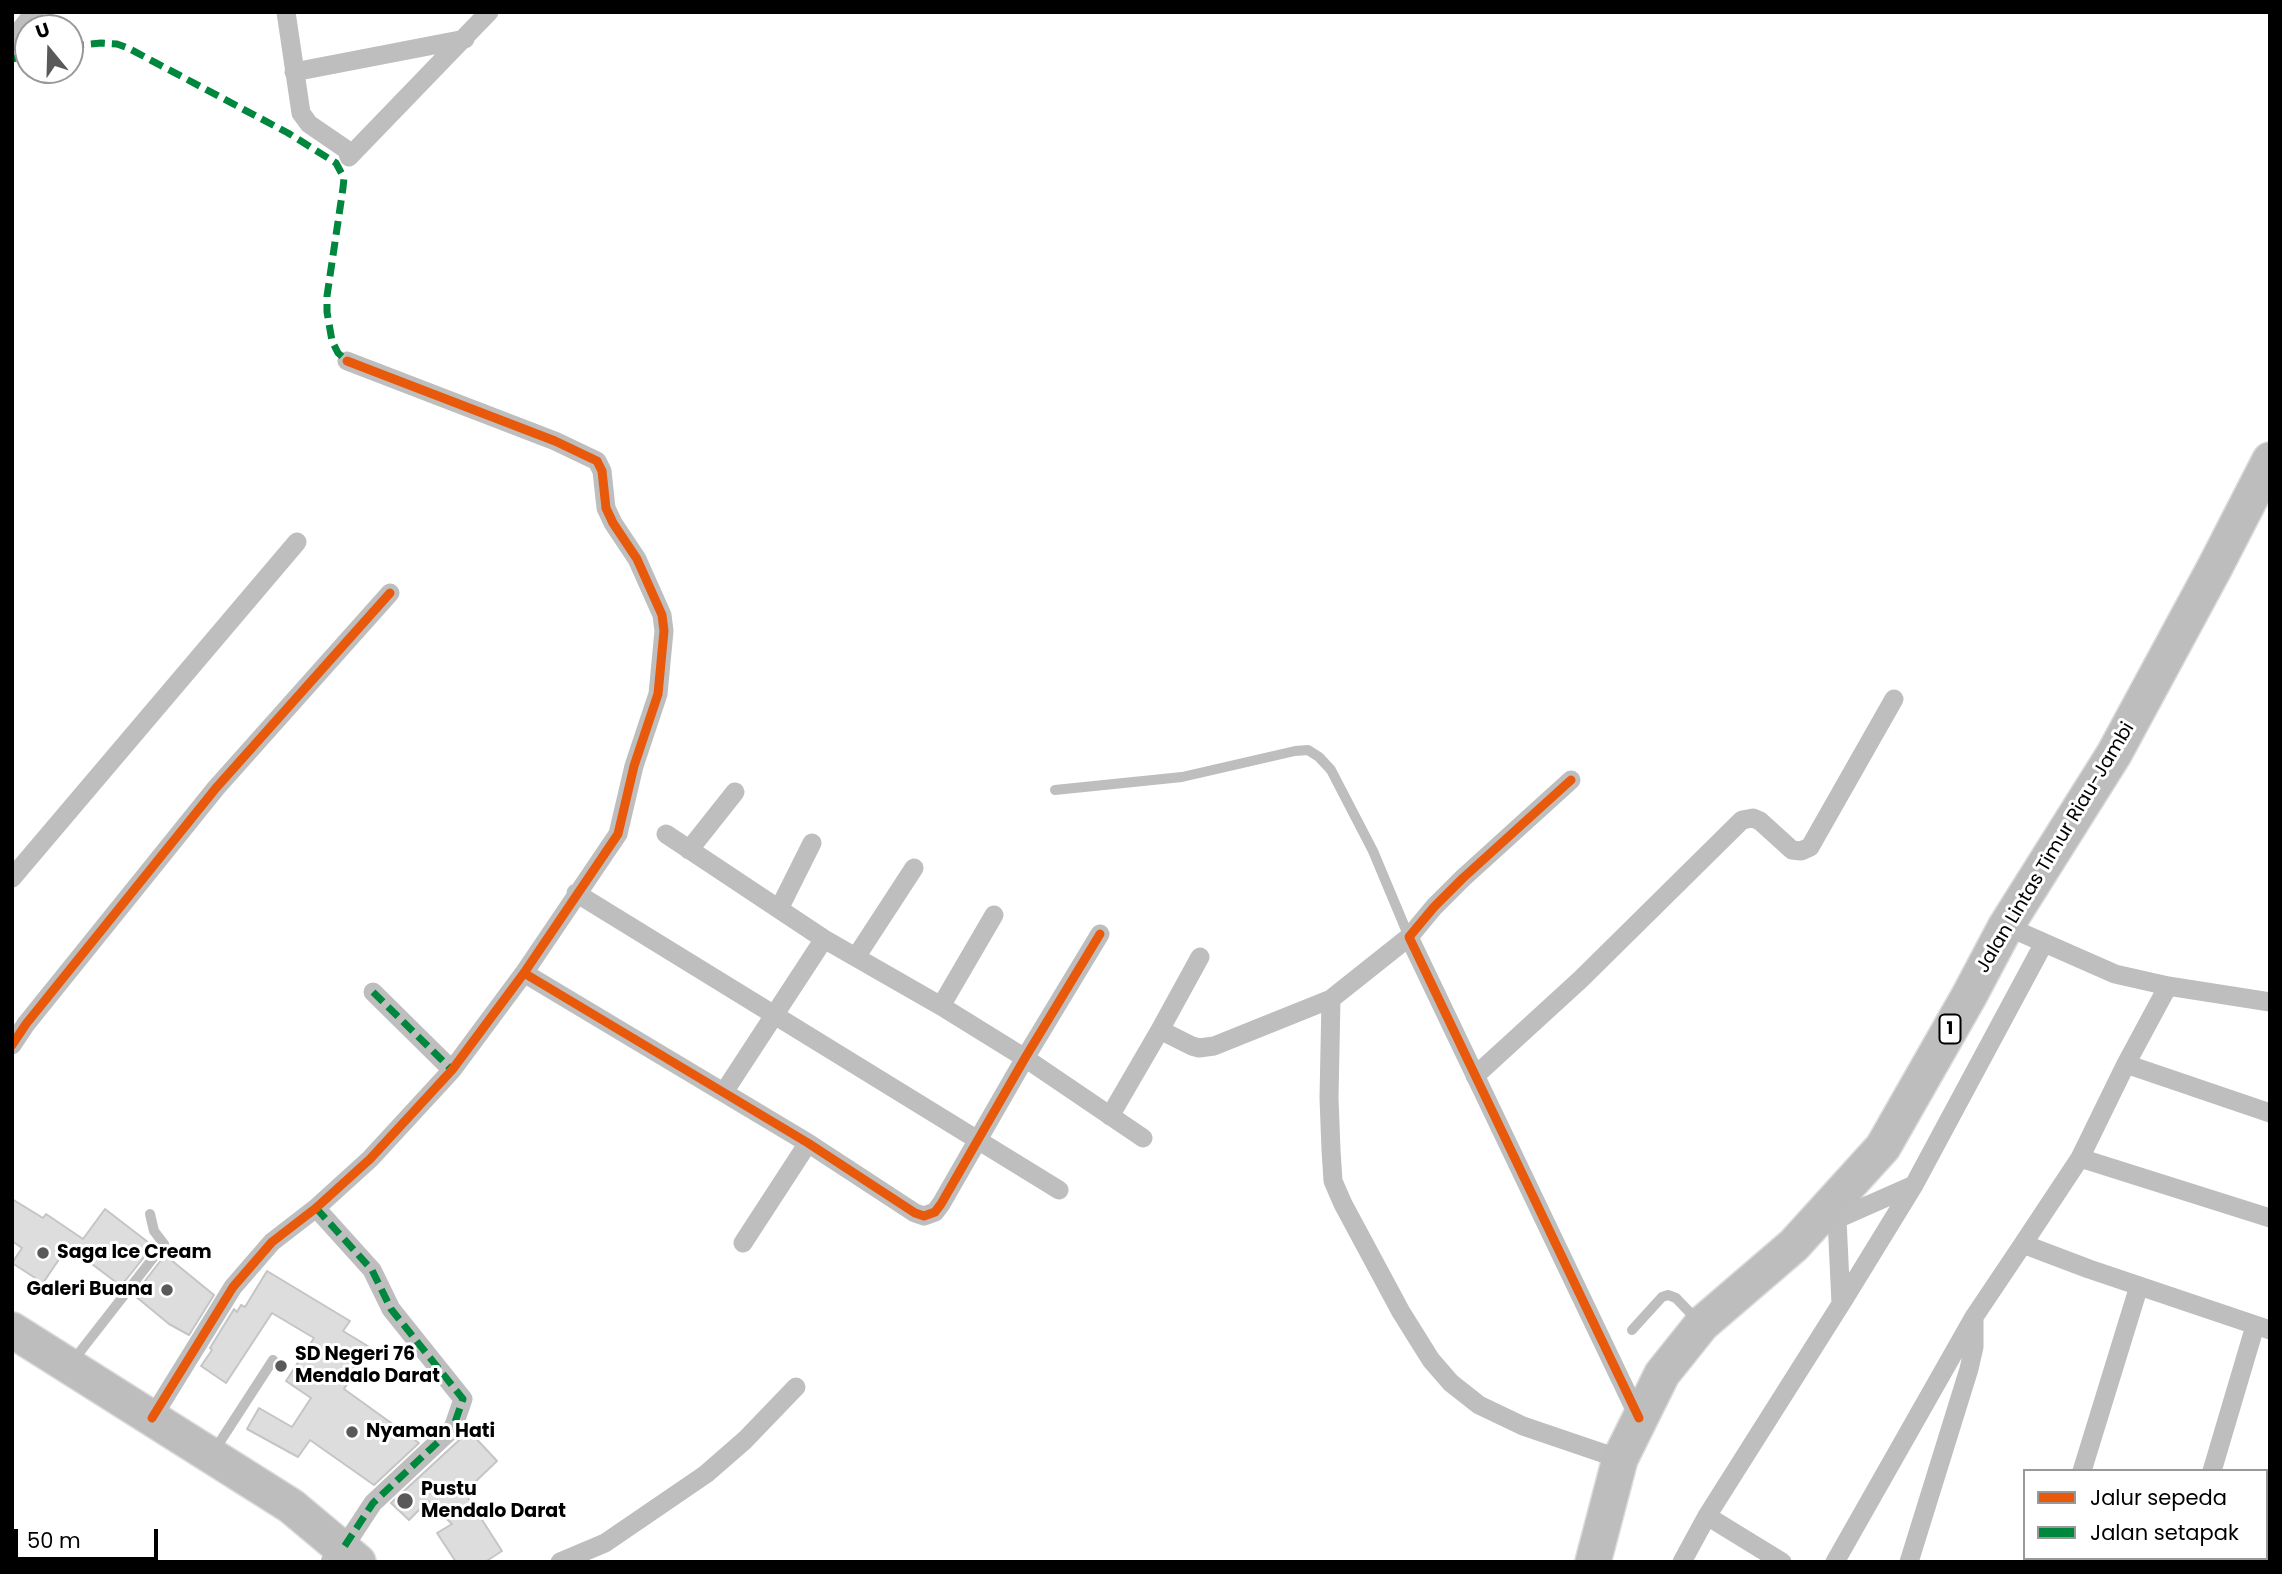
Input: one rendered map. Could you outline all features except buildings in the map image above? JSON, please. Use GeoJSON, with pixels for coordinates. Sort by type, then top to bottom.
{"type":"FeatureCollection","features":[{"type":"Feature","properties":{"kind":"highway","name":"Jalan Lintas Timur Riau-Jambi"},"geometry":{"type":"LineString","coordinates":[[1592,1562],[1620,1459],[1662,1374],[1702,1324],[1832,1215],[1882,1147],[2006,926],[2114,754],[2270,460]]}},
{"type":"Feature","properties":{"kind":"highway"},"geometry":{"type":"LineString","coordinates":[[12,1331],[291,1506],[344,1557]]}},
{"type":"Feature","properties":{"kind":"street"},"geometry":{"type":"LineString","coordinates":[[12,41],[34,12]]}},
{"type":"Feature","properties":{"kind":"street"},"geometry":{"type":"LineString","coordinates":[[286,12],[299,107],[304,119],[347,150],[349,157],[489,12]]}},
{"type":"Feature","properties":{"kind":"street"},"geometry":{"type":"LineString","coordinates":[[294,72],[465,39]]}},
{"type":"Feature","properties":{"kind":"street"},"geometry":{"type":"LineString","coordinates":[[152,1418],[233,1287],[272,1242],[316,1208],[370,1159],[452,1070],[524,973],[618,834],[634,766],[658,694],[664,631],[662,615],[637,559],[606,508],[602,471],[597,461],[555,441],[347,362]]}},
{"type":"Feature","properties":{"kind":"street"},"geometry":{"type":"LineString","coordinates":[[12,878],[297,542]]}},
{"type":"Feature","properties":{"kind":"street"},"geometry":{"type":"LineString","coordinates":[[12,1045],[216,788],[390,593]]}},
{"type":"Feature","properties":{"kind":"street"},"geometry":{"type":"LineString","coordinates":[[1475,1076],[1581,979],[1742,820],[1753,818],[1760,821],[1792,850],[1801,851],[1810,847],[1894,699]]}},
{"type":"Feature","properties":{"kind":"street"},"geometry":{"type":"LineString","coordinates":[[1160,1030],[1192,1046],[1214,1046],[1331,999],[1409,937],[1453,888],[1571,780]]}},
{"type":"Feature","properties":{"kind":"street"},"geometry":{"type":"LineString","coordinates":[[689,850],[735,792]]}},
{"type":"Feature","properties":{"kind":"street"},"geometry":{"type":"LineString","coordinates":[[666,834],[824,939],[1025,1058],[1143,1138]]}},
{"type":"Feature","properties":{"kind":"street"},"geometry":{"type":"LineString","coordinates":[[779,909],[812,844]]}},
{"type":"Feature","properties":{"kind":"street"},"geometry":{"type":"LineString","coordinates":[[856,957],[914,869]]}},
{"type":"Feature","properties":{"kind":"street"},"geometry":{"type":"LineString","coordinates":[[576,893],[1059,1190]]}},
{"type":"Feature","properties":{"kind":"street"},"geometry":{"type":"LineString","coordinates":[[941,1006],[994,915]]}},
{"type":"Feature","properties":{"kind":"street"},"geometry":{"type":"LineString","coordinates":[[2006,926],[2115,974],[2168,986],[2268,997]]}},
{"type":"Feature","properties":{"kind":"street"},"geometry":{"type":"LineString","coordinates":[[524,973],[808,1143],[915,1213],[924,1216],[941,1205],[1100,934]]}},
{"type":"Feature","properties":{"kind":"street"},"geometry":{"type":"LineString","coordinates":[[1409,937],[1639,1418]]}},
{"type":"Feature","properties":{"kind":"street"},"geometry":{"type":"LineString","coordinates":[[724,1092],[824,939]]}},
{"type":"Feature","properties":{"kind":"street"},"geometry":{"type":"LineString","coordinates":[[1682,1562],[1707,1516],[1914,1185],[2044,943]]}},
{"type":"Feature","properties":{"kind":"street"},"geometry":{"type":"LineString","coordinates":[[1110,1116],[1200,957]]}},
{"type":"Feature","properties":{"kind":"street"},"geometry":{"type":"LineString","coordinates":[[1835,1562],[1974,1317],[2080,1158],[2168,986]]}},
{"type":"Feature","properties":{"kind":"street"},"geometry":{"type":"LineString","coordinates":[[373,992],[452,1070]]}},
{"type":"Feature","properties":{"kind":"street"},"geometry":{"type":"LineString","coordinates":[[1331,999],[1329,1098],[1333,1181],[1401,1312],[1431,1360],[1451,1383],[1479,1405],[1524,1426],[1620,1459]]}},
{"type":"Feature","properties":{"kind":"street"},"geometry":{"type":"LineString","coordinates":[[2126,1064],[2270,1113]]}},
{"type":"Feature","properties":{"kind":"street"},"geometry":{"type":"LineString","coordinates":[[743,1243],[808,1143]]}},
{"type":"Feature","properties":{"kind":"street"},"geometry":{"type":"LineString","coordinates":[[2080,1158],[2270,1219]]}},
{"type":"Feature","properties":{"kind":"street"},"geometry":{"type":"LineString","coordinates":[[1841,1304],[1832,1215],[1914,1185]]}},
{"type":"Feature","properties":{"kind":"street"},"geometry":{"type":"LineString","coordinates":[[316,1208],[372,1270],[391,1309],[463,1399],[453,1428],[373,1503],[344,1557]]}},
{"type":"Feature","properties":{"kind":"street"},"geometry":{"type":"LineString","coordinates":[[2023,1244],[2262,1328],[2213,1469]]}},
{"type":"Feature","properties":{"kind":"street"},"geometry":{"type":"LineString","coordinates":[[2083,1469],[2139,1286]]}},
{"type":"Feature","properties":{"kind":"street"},"geometry":{"type":"LineString","coordinates":[[1909,1562],[1969,1369],[1974,1347],[1974,1317]]}},
{"type":"Feature","properties":{"kind":"street"},"geometry":{"type":"LineString","coordinates":[[572,1560],[605,1543],[706,1474],[796,1387]]}},
{"type":"Feature","properties":{"kind":"street"},"geometry":{"type":"LineString","coordinates":[[1707,1516],[1782,1562]]}},
{"type":"Feature","properties":{"kind":"lane"},"geometry":{"type":"LineString","coordinates":[[1055,790],[1182,777],[1308,750],[1331,770],[1373,851],[1409,937]]}},
{"type":"Feature","properties":{"kind":"lane"},"geometry":{"type":"LineString","coordinates":[[69,1366],[164,1244],[155,1231],[150,1214]]}},
{"type":"Feature","properties":{"kind":"lane"},"geometry":{"type":"LineString","coordinates":[[1632,1330],[1662,1297],[1668,1295],[1676,1298],[1702,1324]]}},
{"type":"Feature","properties":{"kind":"lane"},"geometry":{"type":"LineString","coordinates":[[212,1455],[273,1360]]}},
{"type":"Feature","properties":{"kind":"marked path"},"geometry":{"type":"LineString","coordinates":[[84,45],[117,44],[128,48],[288,133],[336,163],[344,178],[327,312],[332,341],[338,353],[347,361]]}},
{"type":"Feature","properties":{"kind":"marked path"},"geometry":{"type":"LineString","coordinates":[[373,992],[452,1070]]}},
{"type":"Feature","properties":{"kind":"marked path"},"geometry":{"type":"LineString","coordinates":[[316,1208],[372,1270],[391,1309],[463,1399],[453,1428],[373,1503],[344,1547]]}},
{"type":"Feature","properties":{"kind":"cycle path"},"geometry":{"type":"LineString","coordinates":[[152,1418],[233,1287],[272,1242],[316,1208],[370,1159],[452,1070],[524,973],[618,834],[634,766],[658,694],[664,631],[662,615],[637,559],[606,508],[602,471],[597,461],[555,441],[347,361]]}},
{"type":"Feature","properties":{"kind":"cycle path"},"geometry":{"type":"LineString","coordinates":[[12,1045],[216,788],[390,593]]}},
{"type":"Feature","properties":{"kind":"cycle path"},"geometry":{"type":"LineString","coordinates":[[1571,780],[1463,878],[1409,937],[1639,1418]]}},
{"type":"Feature","properties":{"kind":"cycle path"},"geometry":{"type":"LineString","coordinates":[[524,973],[808,1143],[915,1213],[924,1216],[935,1212],[941,1204],[1100,934]]}},
{"type":"Feature","properties":{"kind":"place","name":"Saga Ice Cream"},"geometry":{"type":"Point","coordinates":[43,1253]}},
{"type":"Feature","properties":{"kind":"place","name":"Galeri Buana"},"geometry":{"type":"Point","coordinates":[167,1290]}},
{"type":"Feature","properties":{"kind":"place","name":"SD Negeri 76 Mendalo Darat"},"geometry":{"type":"Point","coordinates":[281,1366]}},
{"type":"Feature","properties":{"kind":"place","name":"Nyaman Hati"},"geometry":{"type":"Point","coordinates":[352,1432]}},
{"type":"Feature","properties":{"kind":"place","name":"Pustu Mendalo Darat"},"geometry":{"type":"Point","coordinates":[405,1501]}}]}
